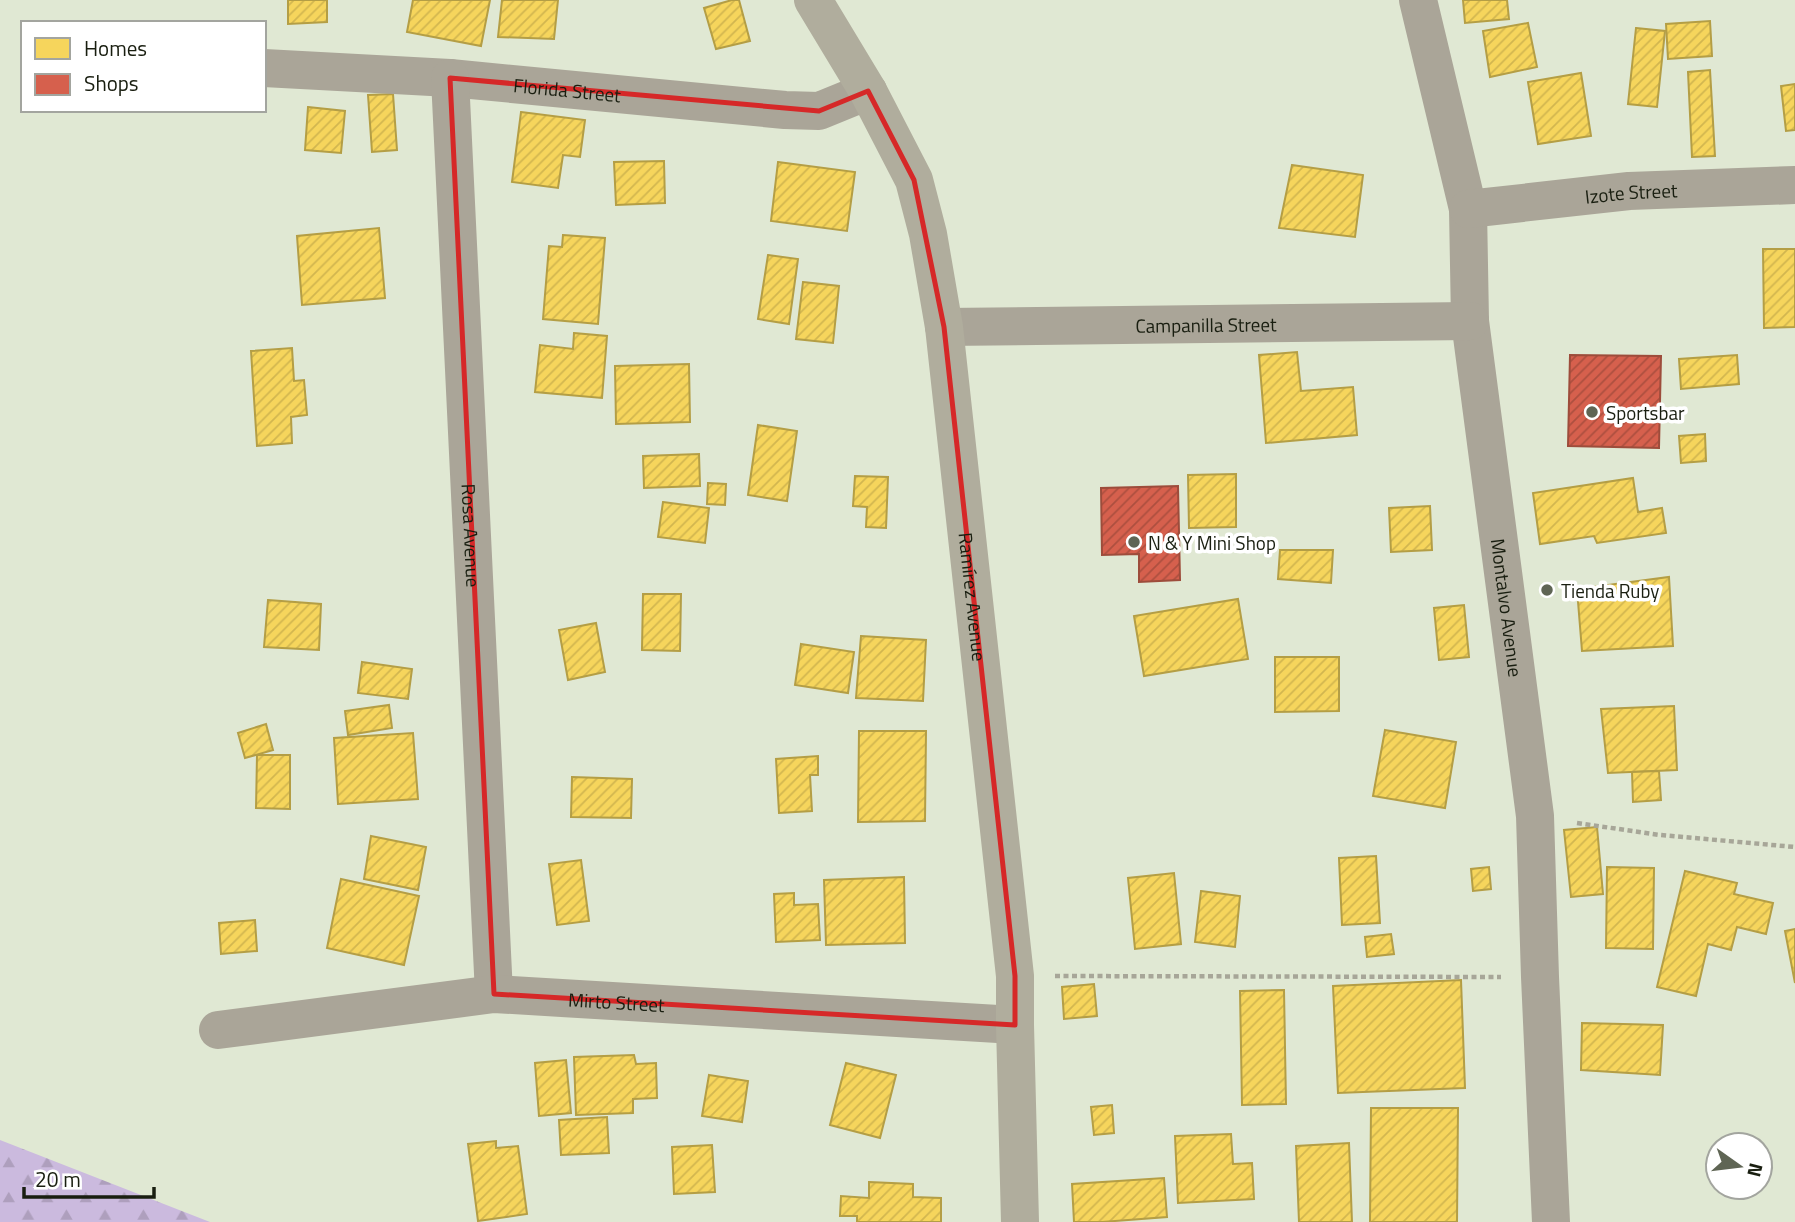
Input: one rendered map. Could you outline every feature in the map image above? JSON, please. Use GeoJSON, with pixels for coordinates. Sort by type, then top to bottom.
{"type":"FeatureCollection","features":[{"type":"Feature","properties":{"kind":"street","name":"Ramírez Avenue"},"geometry":{"type":"LineString","coordinates":[[813,0],[868,91],[914,180],[928,234],[944,327],[1015,976],[1020,1222]]}},
{"type":"Feature","properties":{"kind":"street","name":"Montalvo Avenue"},"geometry":{"type":"LineString","coordinates":[[1418,0],[1468,209],[1469,321],[1535,817],[1551,1222]]}},
{"type":"Feature","properties":{"kind":"street","name":"Florida Street"},"geometry":{"type":"LineString","coordinates":[[266,68],[450,78],[785,110],[820,111],[868,91]]}},
{"type":"Feature","properties":{"kind":"street","name":"Rosa Avenue"},"geometry":{"type":"LineString","coordinates":[[450,78],[494,994]]}},
{"type":"Feature","properties":{"kind":"street","name":"Izote Street"},"geometry":{"type":"LineString","coordinates":[[1468,209],[1629,191],[1795,185]]}},
{"type":"Feature","properties":{"kind":"street","name":"Campanilla Street"},"geometry":{"type":"LineString","coordinates":[[944,327],[1469,321]]}},
{"type":"Feature","properties":{"kind":"street","name":"Mirto Street"},"geometry":{"type":"LineString","coordinates":[[218,1030],[494,994],[1015,1025]]}},
{"type":"Feature","properties":{"kind":"path"},"geometry":{"type":"LineString","coordinates":[[1535,817],[1660,835],[1795,847]]}},
{"type":"Feature","properties":{"kind":"path"},"geometry":{"type":"LineString","coordinates":[[1015,976],[1540,977]]}},
{"type":"Feature","properties":{"kind":"highlighted area"},"geometry":{"type":"Polygon","coordinates":[[[450,78],[819,111],[868,91],[914,180],[944,327],[1015,976],[1015,1025],[494,994],[450,78]]]}},
{"type":"Feature","properties":{"kind":"green space"},"geometry":{"type":"Polygon","coordinates":[[[0,1140],[210,1222],[0,1222],[0,1140]]]}},
{"type":"Feature","properties":{"kind":"building: Homes"},"geometry":{"type":"Polygon","coordinates":[[[288,0],[327,0],[327,22],[288,24],[288,0]]]}},
{"type":"Feature","properties":{"kind":"building: Homes"},"geometry":{"type":"Polygon","coordinates":[[[413,0],[490,0],[481,46],[407,32],[413,0]]]}},
{"type":"Feature","properties":{"kind":"building: Homes"},"geometry":{"type":"Polygon","coordinates":[[[502,0],[558,0],[554,39],[498,37],[502,0]]]}},
{"type":"Feature","properties":{"kind":"building: Homes"},"geometry":{"type":"Polygon","coordinates":[[[739,0],[750,41],[716,49],[704,8],[739,0]]]}},
{"type":"Feature","properties":{"kind":"building: Homes"},"geometry":{"type":"Polygon","coordinates":[[[1463,0],[1507,0],[1509,19],[1465,23],[1463,0]]]}},
{"type":"Feature","properties":{"kind":"building: Homes"},"geometry":{"type":"Polygon","coordinates":[[[1710,21],[1712,56],[1668,59],[1666,24],[1710,21]]]}},
{"type":"Feature","properties":{"kind":"building: Homes"},"geometry":{"type":"Polygon","coordinates":[[[1528,23],[1537,67],[1490,77],[1483,31],[1528,23]]]}},
{"type":"Feature","properties":{"kind":"building: Homes"},"geometry":{"type":"Polygon","coordinates":[[[1636,28],[1665,31],[1657,107],[1628,104],[1636,28]]]}},
{"type":"Feature","properties":{"kind":"building: Homes"},"geometry":{"type":"Polygon","coordinates":[[[1710,70],[1715,156],[1692,157],[1688,72],[1710,70]]]}},
{"type":"Feature","properties":{"kind":"building: Homes"},"geometry":{"type":"Polygon","coordinates":[[[1581,73],[1591,136],[1538,144],[1528,82],[1581,73]]]}},
{"type":"Feature","properties":{"kind":"building: Homes"},"geometry":{"type":"Polygon","coordinates":[[[1795,84],[1795,130],[1786,131],[1781,86],[1795,84]]]}},
{"type":"Feature","properties":{"kind":"building: Homes"},"geometry":{"type":"Polygon","coordinates":[[[393,94],[397,150],[372,152],[368,95],[393,94]]]}},
{"type":"Feature","properties":{"kind":"building: Homes"},"geometry":{"type":"Polygon","coordinates":[[[308,107],[345,111],[341,153],[305,150],[308,107]]]}},
{"type":"Feature","properties":{"kind":"building: Homes"},"geometry":{"type":"Polygon","coordinates":[[[521,112],[585,120],[580,157],[563,155],[558,188],[512,182],[521,112]]]}},
{"type":"Feature","properties":{"kind":"building: Homes"},"geometry":{"type":"Polygon","coordinates":[[[664,161],[665,203],[616,205],[614,162],[664,161]]]}},
{"type":"Feature","properties":{"kind":"building: Homes"},"geometry":{"type":"Polygon","coordinates":[[[778,162],[855,172],[847,231],[771,221],[778,162]]]}},
{"type":"Feature","properties":{"kind":"building: Homes"},"geometry":{"type":"Polygon","coordinates":[[[1292,165],[1363,175],[1355,237],[1279,228],[1292,165]]]}},
{"type":"Feature","properties":{"kind":"building: Homes"},"geometry":{"type":"Polygon","coordinates":[[[379,228],[385,298],[302,305],[297,236],[379,228]]]}},
{"type":"Feature","properties":{"kind":"building: Homes"},"geometry":{"type":"Polygon","coordinates":[[[563,235],[605,238],[598,324],[543,319],[549,246],[562,247],[563,235]]]}},
{"type":"Feature","properties":{"kind":"building: Homes"},"geometry":{"type":"Polygon","coordinates":[[[1763,249],[1795,249],[1795,327],[1764,328],[1763,249]]]}},
{"type":"Feature","properties":{"kind":"building: Homes"},"geometry":{"type":"Polygon","coordinates":[[[768,255],[798,259],[789,324],[758,319],[768,255]]]}},
{"type":"Feature","properties":{"kind":"building: Homes"},"geometry":{"type":"Polygon","coordinates":[[[803,282],[839,286],[833,343],[796,339],[803,282]]]}},
{"type":"Feature","properties":{"kind":"building: Homes"},"geometry":{"type":"Polygon","coordinates":[[[574,333],[607,336],[602,398],[535,392],[540,345],[573,349],[574,333]]]}},
{"type":"Feature","properties":{"kind":"building: Homes"},"geometry":{"type":"Polygon","coordinates":[[[292,348],[294,381],[304,380],[307,415],[291,417],[292,443],[257,446],[251,351],[292,348]]]}},
{"type":"Feature","properties":{"kind":"building: Homes"},"geometry":{"type":"Polygon","coordinates":[[[1297,352],[1301,391],[1353,387],[1357,435],[1266,443],[1259,355],[1297,352]]]}},
{"type":"Feature","properties":{"kind":"building: Homes"},"geometry":{"type":"Polygon","coordinates":[[[1737,355],[1739,384],[1681,389],[1679,359],[1737,355]]]}},
{"type":"Feature","properties":{"kind":"building: Homes"},"geometry":{"type":"Polygon","coordinates":[[[689,364],[690,422],[616,424],[615,366],[689,364]]]}},
{"type":"Feature","properties":{"kind":"building: Homes"},"geometry":{"type":"Polygon","coordinates":[[[758,425],[797,431],[787,501],[748,495],[758,425]]]}},
{"type":"Feature","properties":{"kind":"building: Homes"},"geometry":{"type":"Polygon","coordinates":[[[1705,434],[1706,461],[1681,463],[1679,436],[1705,434]]]}},
{"type":"Feature","properties":{"kind":"building: Homes"},"geometry":{"type":"Polygon","coordinates":[[[699,454],[700,486],[644,488],[643,456],[699,454]]]}},
{"type":"Feature","properties":{"kind":"building: Homes"},"geometry":{"type":"Polygon","coordinates":[[[1236,474],[1236,527],[1189,528],[1188,475],[1236,474]]]}},
{"type":"Feature","properties":{"kind":"building: Homes"},"geometry":{"type":"Polygon","coordinates":[[[855,476],[888,477],[886,528],[866,527],[867,507],[853,506],[855,476]]]}},
{"type":"Feature","properties":{"kind":"building: Homes"},"geometry":{"type":"Polygon","coordinates":[[[1633,478],[1638,512],[1662,508],[1666,533],[1597,543],[1594,536],[1540,544],[1533,493],[1633,478]]]}},
{"type":"Feature","properties":{"kind":"building: Homes"},"geometry":{"type":"Polygon","coordinates":[[[708,483],[726,484],[725,505],[707,504],[708,483]]]}},
{"type":"Feature","properties":{"kind":"building: Homes"},"geometry":{"type":"Polygon","coordinates":[[[663,502],[709,508],[705,543],[658,537],[663,502]]]}},
{"type":"Feature","properties":{"kind":"building: Homes"},"geometry":{"type":"Polygon","coordinates":[[[1430,506],[1432,550],[1391,552],[1389,508],[1430,506]]]}},
{"type":"Feature","properties":{"kind":"building: Homes"},"geometry":{"type":"Polygon","coordinates":[[[1280,550],[1333,550],[1331,583],[1278,579],[1280,550]]]}},
{"type":"Feature","properties":{"kind":"building: Homes"},"geometry":{"type":"Polygon","coordinates":[[[1669,577],[1673,646],[1582,651],[1577,589],[1669,577]]]}},
{"type":"Feature","properties":{"kind":"building: Homes"},"geometry":{"type":"Polygon","coordinates":[[[643,594],[681,594],[680,651],[642,650],[643,594]]]}},
{"type":"Feature","properties":{"kind":"building: Homes"},"geometry":{"type":"Polygon","coordinates":[[[1238,599],[1248,659],[1144,676],[1134,616],[1238,599]]]}},
{"type":"Feature","properties":{"kind":"building: Homes"},"geometry":{"type":"Polygon","coordinates":[[[268,600],[321,604],[319,650],[264,647],[268,600]]]}},
{"type":"Feature","properties":{"kind":"building: Homes"},"geometry":{"type":"Polygon","coordinates":[[[1464,605],[1469,657],[1439,660],[1434,608],[1464,605]]]}},
{"type":"Feature","properties":{"kind":"building: Homes"},"geometry":{"type":"Polygon","coordinates":[[[596,623],[605,672],[568,680],[559,630],[596,623]]]}},
{"type":"Feature","properties":{"kind":"building: Homes"},"geometry":{"type":"Polygon","coordinates":[[[861,636],[926,640],[923,701],[856,698],[861,636]]]}},
{"type":"Feature","properties":{"kind":"building: Homes"},"geometry":{"type":"Polygon","coordinates":[[[801,644],[854,652],[848,693],[795,685],[801,644]]]}},
{"type":"Feature","properties":{"kind":"building: Homes"},"geometry":{"type":"Polygon","coordinates":[[[1275,657],[1339,657],[1339,711],[1275,712],[1275,657]]]}},
{"type":"Feature","properties":{"kind":"building: Homes"},"geometry":{"type":"Polygon","coordinates":[[[362,662],[412,669],[408,699],[358,693],[362,662]]]}},
{"type":"Feature","properties":{"kind":"building: Homes"},"geometry":{"type":"Polygon","coordinates":[[[389,705],[392,728],[348,735],[345,711],[389,705]]]}},
{"type":"Feature","properties":{"kind":"building: Homes"},"geometry":{"type":"Polygon","coordinates":[[[1674,706],[1677,770],[1608,773],[1601,709],[1674,706]]]}},
{"type":"Feature","properties":{"kind":"building: Homes"},"geometry":{"type":"Polygon","coordinates":[[[266,724],[273,750],[245,758],[238,733],[266,724]]]}},
{"type":"Feature","properties":{"kind":"building: Homes"},"geometry":{"type":"Polygon","coordinates":[[[1385,730],[1456,742],[1445,808],[1373,796],[1385,730]]]}},
{"type":"Feature","properties":{"kind":"building: Homes"},"geometry":{"type":"Polygon","coordinates":[[[859,731],[926,731],[925,821],[858,822],[859,731]]]}},
{"type":"Feature","properties":{"kind":"building: Homes"},"geometry":{"type":"Polygon","coordinates":[[[413,733],[418,799],[338,804],[334,738],[413,733]]]}},
{"type":"Feature","properties":{"kind":"building: Homes"},"geometry":{"type":"Polygon","coordinates":[[[257,755],[290,755],[290,809],[256,808],[257,755]]]}},
{"type":"Feature","properties":{"kind":"building: Homes"},"geometry":{"type":"Polygon","coordinates":[[[818,756],[818,775],[810,775],[812,811],[779,813],[776,759],[818,756]]]}},
{"type":"Feature","properties":{"kind":"building: Homes"},"geometry":{"type":"Polygon","coordinates":[[[1659,771],[1661,800],[1633,802],[1632,772],[1659,771]]]}},
{"type":"Feature","properties":{"kind":"building: Homes"},"geometry":{"type":"Polygon","coordinates":[[[572,777],[632,779],[631,818],[571,817],[572,777]]]}},
{"type":"Feature","properties":{"kind":"building: Homes"},"geometry":{"type":"Polygon","coordinates":[[[1597,827],[1603,894],[1571,897],[1564,830],[1597,827]]]}},
{"type":"Feature","properties":{"kind":"building: Homes"},"geometry":{"type":"Polygon","coordinates":[[[371,836],[426,847],[418,890],[364,879],[371,836]]]}},
{"type":"Feature","properties":{"kind":"building: Homes"},"geometry":{"type":"Polygon","coordinates":[[[1376,856],[1380,923],[1342,925],[1339,858],[1376,856]]]}},
{"type":"Feature","properties":{"kind":"building: Homes"},"geometry":{"type":"Polygon","coordinates":[[[581,860],[589,921],[557,925],[549,864],[581,860]]]}},
{"type":"Feature","properties":{"kind":"building: Homes"},"geometry":{"type":"Polygon","coordinates":[[[1489,867],[1491,889],[1473,891],[1471,869],[1489,867]]]}},
{"type":"Feature","properties":{"kind":"building: Homes"},"geometry":{"type":"Polygon","coordinates":[[[1607,867],[1654,868],[1653,949],[1606,948],[1607,867]]]}},
{"type":"Feature","properties":{"kind":"building: Homes"},"geometry":{"type":"Polygon","coordinates":[[[1685,871],[1737,883],[1734,894],[1773,903],[1766,934],[1737,927],[1731,950],[1708,944],[1696,996],[1657,987],[1685,871]]]}},
{"type":"Feature","properties":{"kind":"building: Homes"},"geometry":{"type":"Polygon","coordinates":[[[1174,873],[1181,944],[1135,949],[1128,878],[1174,873]]]}},
{"type":"Feature","properties":{"kind":"building: Homes"},"geometry":{"type":"Polygon","coordinates":[[[904,877],[905,943],[826,945],[824,880],[904,877]]]}},
{"type":"Feature","properties":{"kind":"building: Homes"},"geometry":{"type":"Polygon","coordinates":[[[341,879],[419,896],[404,965],[327,948],[341,879]]]}},
{"type":"Feature","properties":{"kind":"building: Homes"},"geometry":{"type":"Polygon","coordinates":[[[1201,891],[1240,896],[1235,947],[1195,942],[1201,891]]]}},
{"type":"Feature","properties":{"kind":"building: Homes"},"geometry":{"type":"Polygon","coordinates":[[[794,893],[794,905],[818,904],[820,940],[776,942],[774,894],[794,893]]]}},
{"type":"Feature","properties":{"kind":"building: Homes"},"geometry":{"type":"Polygon","coordinates":[[[255,920],[257,951],[221,954],[219,923],[255,920]]]}},
{"type":"Feature","properties":{"kind":"building: Homes"},"geometry":{"type":"Polygon","coordinates":[[[1795,929],[1795,983],[1785,931],[1795,929]]]}},
{"type":"Feature","properties":{"kind":"building: Homes"},"geometry":{"type":"Polygon","coordinates":[[[1391,934],[1394,954],[1367,957],[1365,937],[1391,934]]]}},
{"type":"Feature","properties":{"kind":"building: Homes"},"geometry":{"type":"Polygon","coordinates":[[[1461,980],[1465,1088],[1338,1093],[1333,986],[1461,980]]]}},
{"type":"Feature","properties":{"kind":"building: Homes"},"geometry":{"type":"Polygon","coordinates":[[[1094,984],[1097,1016],[1064,1019],[1062,987],[1094,984]]]}},
{"type":"Feature","properties":{"kind":"building: Homes"},"geometry":{"type":"Polygon","coordinates":[[[1284,990],[1286,1104],[1242,1105],[1240,991],[1284,990]]]}},
{"type":"Feature","properties":{"kind":"building: Homes"},"geometry":{"type":"Polygon","coordinates":[[[1582,1023],[1663,1025],[1660,1075],[1581,1070],[1582,1023]]]}},
{"type":"Feature","properties":{"kind":"building: Homes"},"geometry":{"type":"Polygon","coordinates":[[[634,1055],[636,1064],[656,1063],[657,1098],[633,1099],[633,1113],[576,1115],[574,1057],[634,1055]]]}},
{"type":"Feature","properties":{"kind":"building: Homes"},"geometry":{"type":"Polygon","coordinates":[[[566,1060],[571,1113],[539,1116],[535,1063],[566,1060]]]}},
{"type":"Feature","properties":{"kind":"building: Homes"},"geometry":{"type":"Polygon","coordinates":[[[846,1063],[896,1075],[880,1138],[830,1125],[846,1063]]]}},
{"type":"Feature","properties":{"kind":"building: Homes"},"geometry":{"type":"Polygon","coordinates":[[[709,1075],[748,1081],[742,1122],[702,1116],[709,1075]]]}},
{"type":"Feature","properties":{"kind":"building: Homes"},"geometry":{"type":"Polygon","coordinates":[[[1112,1105],[1114,1133],[1094,1135],[1091,1107],[1112,1105]]]}},
{"type":"Feature","properties":{"kind":"building: Homes"},"geometry":{"type":"Polygon","coordinates":[[[1371,1108],[1458,1108],[1457,1222],[1370,1222],[1371,1108]]]}},
{"type":"Feature","properties":{"kind":"building: Homes"},"geometry":{"type":"Polygon","coordinates":[[[607,1117],[609,1153],[561,1155],[559,1120],[607,1117]]]}},
{"type":"Feature","properties":{"kind":"building: Homes"},"geometry":{"type":"Polygon","coordinates":[[[1231,1134],[1233,1164],[1252,1163],[1254,1199],[1178,1203],[1175,1136],[1231,1134]]]}},
{"type":"Feature","properties":{"kind":"building: Homes"},"geometry":{"type":"Polygon","coordinates":[[[496,1141],[496,1148],[518,1146],[527,1214],[478,1221],[468,1144],[496,1141]]]}},
{"type":"Feature","properties":{"kind":"building: Homes"},"geometry":{"type":"Polygon","coordinates":[[[1349,1143],[1352,1222],[1299,1222],[1296,1146],[1349,1143]]]}},
{"type":"Feature","properties":{"kind":"building: Homes"},"geometry":{"type":"Polygon","coordinates":[[[712,1145],[715,1192],[674,1194],[672,1147],[712,1145]]]}},
{"type":"Feature","properties":{"kind":"building: Homes"},"geometry":{"type":"Polygon","coordinates":[[[1164,1178],[1167,1217],[1074,1222],[1072,1184],[1164,1178]]]}},
{"type":"Feature","properties":{"kind":"building: Homes"},"geometry":{"type":"Polygon","coordinates":[[[869,1182],[913,1184],[913,1197],[941,1198],[941,1222],[857,1222],[857,1216],[840,1216],[841,1196],[869,1198],[869,1182]]]}},
{"type":"Feature","properties":{"kind":"building: Shops"},"geometry":{"type":"Polygon","coordinates":[[[1570,355],[1661,356],[1659,448],[1568,446],[1570,355]]]}},
{"type":"Feature","properties":{"kind":"building: Shops"},"geometry":{"type":"Polygon","coordinates":[[[1178,486],[1180,580],[1139,582],[1139,554],[1102,555],[1101,488],[1178,486]]]}},
{"type":"Feature","properties":{"kind":"place","name":"Sportsbar"},"geometry":{"type":"Point","coordinates":[1592,412]}},
{"type":"Feature","properties":{"kind":"place","name":"N & Y Mini Shop"},"geometry":{"type":"Point","coordinates":[1134,542]}},
{"type":"Feature","properties":{"kind":"place","name":"Tienda Ruby"},"geometry":{"type":"Point","coordinates":[1547,590]}}]}
